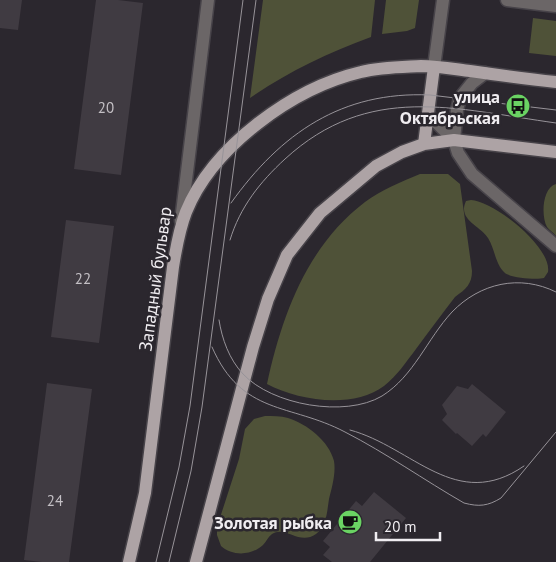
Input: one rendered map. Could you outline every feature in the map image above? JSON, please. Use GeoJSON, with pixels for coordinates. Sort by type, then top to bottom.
{"type":"FeatureCollection","features":[{"type":"Feature","properties":{"kind":"main road"},"geometry":{"type":"LineString","coordinates":[[424,144],[434,67]]}},
{"type":"Feature","properties":{"kind":"main road"},"geometry":{"type":"LineString","coordinates":[[179,234],[196,193],[223,156],[259,123],[284,105],[306,92],[334,80],[362,72],[393,68],[434,67],[556,82]]}},
{"type":"Feature","properties":{"kind":"main road"},"geometry":{"type":"LineString","coordinates":[[196,562],[252,347],[268,299],[287,255],[320,214],[376,166],[402,152],[424,144],[454,140],[556,152]]}},
{"type":"Feature","properties":{"kind":"main road","name":"Западный бульвар"},"geometry":{"type":"LineString","coordinates":[[129,562],[144,493],[173,267],[179,234]]}},
{"type":"Feature","properties":{"kind":"street","name":"Западный бульвар"},"geometry":{"type":"LineString","coordinates":[[179,234],[208,0]]}},
{"type":"Feature","properties":{"kind":"street"},"geometry":{"type":"LineString","coordinates":[[434,67],[442,0]]}},
{"type":"Feature","properties":{"kind":"street"},"geometry":{"type":"LineString","coordinates":[[507,0],[556,6]]}},
{"type":"Feature","properties":{"kind":"street"},"geometry":{"type":"LineString","coordinates":[[485,73],[472,83],[460,98],[454,140],[458,154],[472,174],[556,246]]}},
{"type":"Feature","properties":{"kind":"street"},"geometry":{"type":"LineString","coordinates":[[428,114],[454,140]]}},
{"type":"Feature","properties":{"kind":"green space"},"geometry":{"type":"Polygon","coordinates":[[[263,0],[375,0],[371,37],[308,64],[250,98],[263,0]]]}},
{"type":"Feature","properties":{"kind":"green space"},"geometry":{"type":"Polygon","coordinates":[[[386,0],[419,0],[415,28],[407,31],[382,34],[386,0]]]}},
{"type":"Feature","properties":{"kind":"green space"},"geometry":{"type":"Polygon","coordinates":[[[533,18],[556,21],[556,56],[529,53],[533,18]]]}},
{"type":"Feature","properties":{"kind":"green space"},"geometry":{"type":"Polygon","coordinates":[[[420,174],[448,174],[460,184],[472,271],[468,286],[455,297],[405,364],[389,382],[371,393],[357,398],[326,400],[294,395],[267,384],[280,333],[289,308],[312,261],[327,239],[365,202],[384,190],[420,174]]]}},
{"type":"Feature","properties":{"kind":"green space"},"geometry":{"type":"Polygon","coordinates":[[[556,184],[556,236],[547,227],[545,222],[544,203],[548,191],[556,184]]]}},
{"type":"Feature","properties":{"kind":"green space"},"geometry":{"type":"Polygon","coordinates":[[[466,201],[481,202],[493,208],[520,227],[531,238],[541,250],[547,262],[548,272],[544,278],[524,278],[505,273],[499,265],[488,238],[467,218],[464,208],[466,201]]]}},
{"type":"Feature","properties":{"kind":"green space"},"geometry":{"type":"Polygon","coordinates":[[[265,416],[288,418],[302,424],[316,434],[327,447],[334,461],[334,470],[327,513],[320,531],[310,537],[304,538],[277,532],[272,534],[258,549],[247,553],[231,552],[221,546],[217,535],[217,527],[239,459],[245,429],[254,419],[265,416]]]}},
{"type":"Feature","properties":{"kind":"building"},"geometry":{"type":"Polygon","coordinates":[[[0,0],[22,0],[18,30],[0,28],[0,0]]]}},
{"type":"Feature","properties":{"kind":"building"},"geometry":{"type":"Polygon","coordinates":[[[96,0],[143,3],[121,175],[74,169],[96,0]]]}},
{"type":"Feature","properties":{"kind":"building"},"geometry":{"type":"Polygon","coordinates":[[[66,220],[114,226],[99,343],[51,337],[66,220]]]}},
{"type":"Feature","properties":{"kind":"building"},"geometry":{"type":"Polygon","coordinates":[[[47,383],[92,389],[69,562],[24,560],[47,383]]]}},
{"type":"Feature","properties":{"kind":"building"},"geometry":{"type":"Polygon","coordinates":[[[472,384],[506,412],[486,437],[483,434],[472,446],[442,420],[447,414],[442,405],[457,386],[468,389],[472,384]]]}},
{"type":"Feature","properties":{"kind":"building"},"geometry":{"type":"Polygon","coordinates":[[[374,492],[406,518],[370,562],[332,562],[323,555],[330,547],[323,541],[356,501],[362,506],[374,492]]]}},
{"type":"Feature","properties":{"kind":"tram line"},"geometry":{"type":"LineString","coordinates":[[156,562],[179,467],[190,406],[243,0]]}},
{"type":"Feature","properties":{"kind":"tram line"},"geometry":{"type":"LineString","coordinates":[[169,562],[191,471],[202,407],[256,0]]}},
{"type":"Feature","properties":{"kind":"tram line"},"geometry":{"type":"LineString","coordinates":[[231,203],[250,178],[293,137],[316,121],[342,109],[369,100],[398,96],[430,95],[556,110]]}},
{"type":"Feature","properties":{"kind":"tram line"},"geometry":{"type":"LineString","coordinates":[[230,240],[245,206],[259,186],[276,168],[317,135],[349,119],[381,110],[414,107],[448,108],[556,123]]}},
{"type":"Feature","properties":{"kind":"tram line"},"geometry":{"type":"LineString","coordinates":[[219,320],[224,341],[230,355],[243,374],[256,385],[272,394],[309,405],[349,406],[367,403],[393,388],[412,368],[452,312],[475,294],[501,284],[515,283],[528,283],[556,292]]}},
{"type":"Feature","properties":{"kind":"tram line"},"geometry":{"type":"LineString","coordinates":[[212,347],[224,369],[238,385],[253,397],[345,432],[464,503],[483,505],[501,498],[556,432]]}},
{"type":"Feature","properties":{"kind":"tram line"},"geometry":{"type":"LineString","coordinates":[[350,430],[373,438],[435,472],[456,480],[477,483],[500,479],[524,466]]}},
{"type":"Feature","properties":{"kind":"place","name":"улица Октябрьская"},"geometry":{"type":"Point","coordinates":[518,106]}},
{"type":"Feature","properties":{"kind":"place","name":"Золотая рыбка"},"geometry":{"type":"Point","coordinates":[350,522]}}]}
